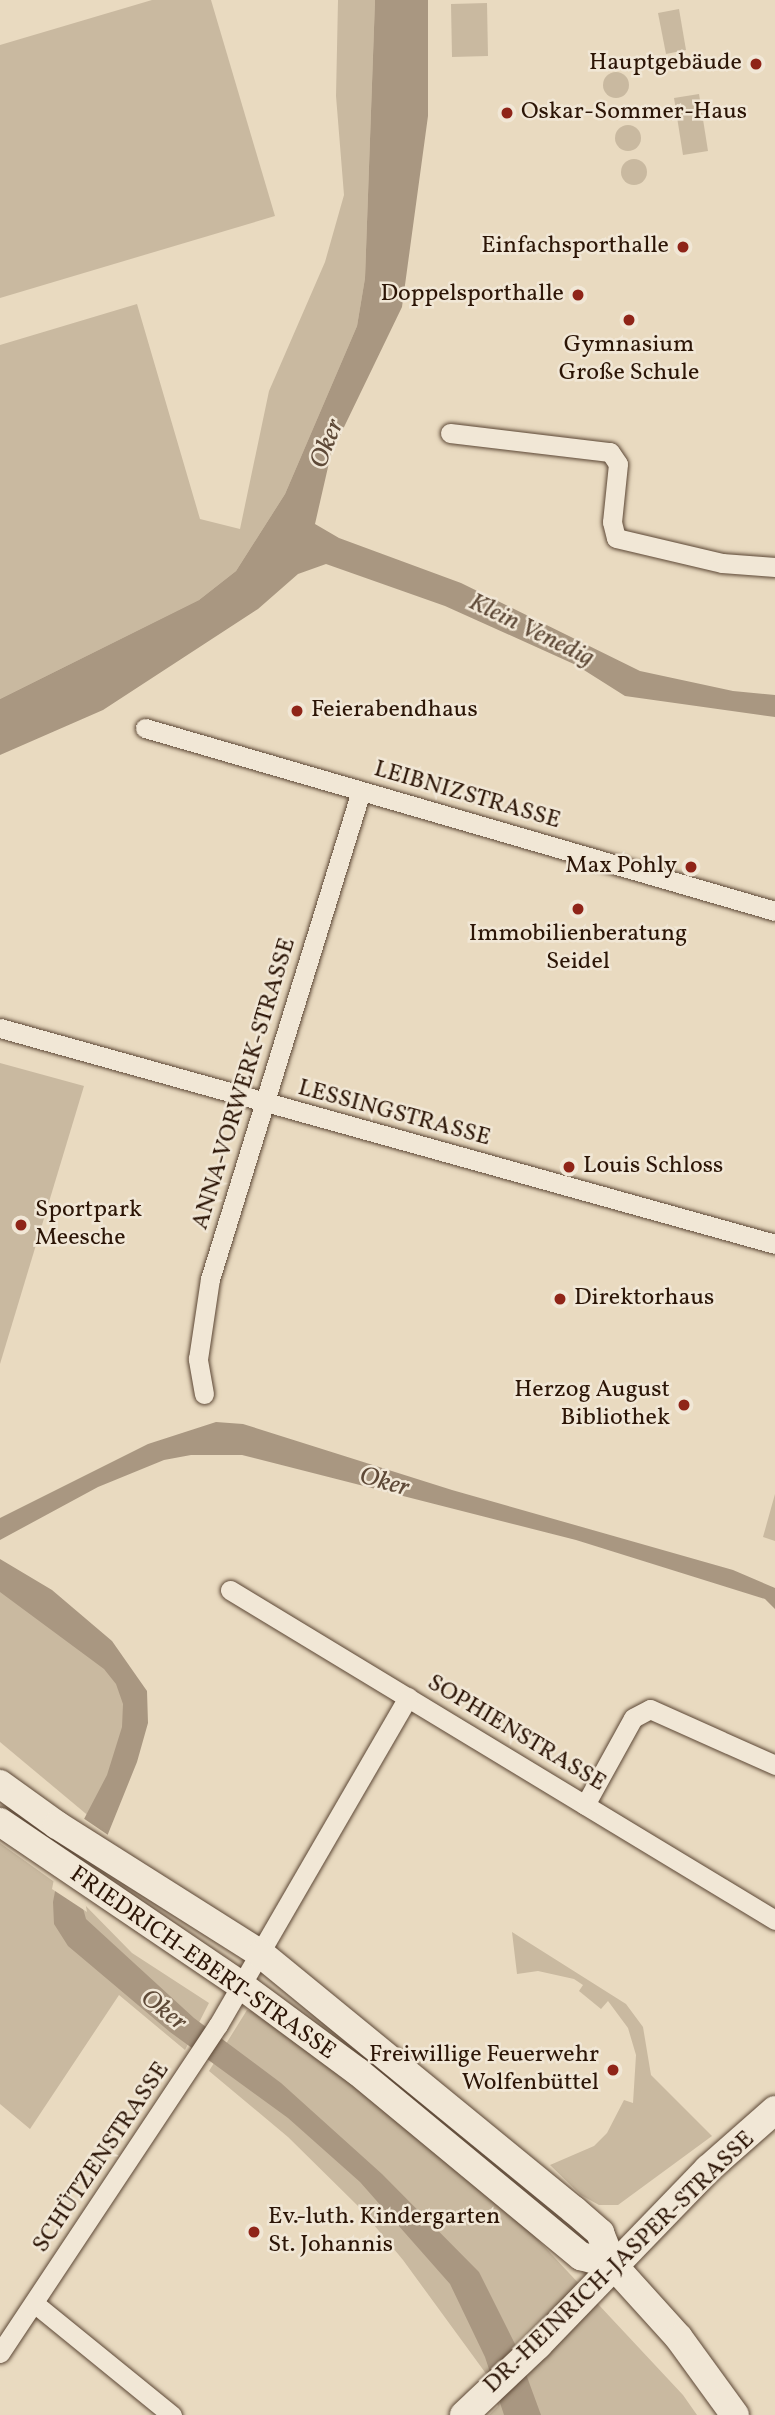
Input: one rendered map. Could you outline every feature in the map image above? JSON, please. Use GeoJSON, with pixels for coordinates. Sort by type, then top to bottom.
{"type":"FeatureCollection","features":[{"type":"Feature","properties":{"kind":"main road","name":"FRIEDRICH-EBERT-STRASSE"},"geometry":{"type":"LineString","coordinates":[[0,1784],[57,1825],[261,1954],[600,2233],[613,2265]]}},
{"type":"Feature","properties":{"kind":"main road","name":"FRIEDRICH-EBERT-STRASSE"},"geometry":{"type":"LineString","coordinates":[[0,1822],[96,1890],[242,1986],[504,2188],[581,2256],[613,2265]]}},
{"type":"Feature","properties":{"kind":"main road","name":"DR.-HEINRICH-JASPER-STRASSE"},"geometry":{"type":"LineString","coordinates":[[464,2415],[538,2345],[708,2169],[775,2110]]}},
{"type":"Feature","properties":{"kind":"main road"},"geometry":{"type":"LineString","coordinates":[[613,2265],[679,2338],[735,2415]]}},
{"type":"Feature","properties":{"kind":"street"},"geometry":{"type":"LineString","coordinates":[[450,433],[610,452],[618,464],[612,522],[616,538],[722,563],[775,567]]}},
{"type":"Feature","properties":{"kind":"street","name":"LEIBNIZSTRASSE"},"geometry":{"type":"LineString","coordinates":[[145,728],[775,911]]}},
{"type":"Feature","properties":{"kind":"street","name":"ANNA-VORWERK-STRASSE"},"geometry":{"type":"LineString","coordinates":[[204,1394],[198,1359],[201,1318],[361,791]]}},
{"type":"Feature","properties":{"kind":"street","name":"LESSINGSTRASSE"},"geometry":{"type":"LineString","coordinates":[[0,1028],[775,1244]]}},
{"type":"Feature","properties":{"kind":"street","name":"SOPHIENSTRASSE"},"geometry":{"type":"LineString","coordinates":[[230,1590],[775,1920]]}},
{"type":"Feature","properties":{"kind":"street","name":"SCHÜTZENSTRASSE"},"geometry":{"type":"LineString","coordinates":[[0,2353],[218,2025],[408,1697]]}},
{"type":"Feature","properties":{"kind":"street"},"geometry":{"type":"LineString","coordinates":[[585,1805],[632,1718],[650,1709],[775,1765]]}},
{"type":"Feature","properties":{"kind":"street"},"geometry":{"type":"LineString","coordinates":[[34,2303],[172,2415]]}},
{"type":"Feature","properties":{"kind":"shaded area"},"geometry":{"type":"Polygon","coordinates":[[[152,0],[211,0],[275,216],[0,298],[0,45],[152,0]]]}},
{"type":"Feature","properties":{"kind":"shaded area"},"geometry":{"type":"Polygon","coordinates":[[[338,0],[375,0],[365,278],[357,326],[285,494],[236,571],[199,600],[0,699],[0,345],[137,304],[200,519],[240,529],[269,391],[325,262],[344,195],[336,96],[338,0]]]}},
{"type":"Feature","properties":{"kind":"shaded area"},"geometry":{"type":"Polygon","coordinates":[[[487,3],[488,56],[452,57],[451,4],[487,3]]]}},
{"type":"Feature","properties":{"kind":"shaded area"},"geometry":{"type":"Polygon","coordinates":[[[679,9],[686,50],[666,54],[658,13],[679,9]]]}},
{"type":"Feature","properties":{"kind":"shaded area"},"geometry":{"type":"Polygon","coordinates":[[[616,72],[625,76],[629,85],[625,94],[616,98],[607,94],[603,85],[607,76],[616,72]]]}},
{"type":"Feature","properties":{"kind":"shaded area"},"geometry":{"type":"Polygon","coordinates":[[[699,94],[708,151],[683,155],[674,98],[699,94]]]}},
{"type":"Feature","properties":{"kind":"shaded area"},"geometry":{"type":"Polygon","coordinates":[[[628,125],[637,129],[641,138],[637,147],[628,151],[619,147],[615,138],[619,129],[628,125]]]}},
{"type":"Feature","properties":{"kind":"shaded area"},"geometry":{"type":"Polygon","coordinates":[[[634,159],[643,163],[647,172],[643,181],[634,185],[625,181],[621,172],[625,163],[634,159]]]}},
{"type":"Feature","properties":{"kind":"shaded area","name":"Sportpark Meesche"},"geometry":{"type":"Polygon","coordinates":[[[0,1063],[84,1086],[0,1364],[0,1063]]]}},
{"type":"Feature","properties":{"kind":"shaded area"},"geometry":{"type":"Polygon","coordinates":[[[775,1494],[775,1541],[763,1537],[775,1494]]]}},
{"type":"Feature","properties":{"kind":"shaded area"},"geometry":{"type":"Polygon","coordinates":[[[0,1571],[131,1688],[134,1731],[97,1823],[0,1742],[0,1571]]]}},
{"type":"Feature","properties":{"kind":"shaded area"},"geometry":{"type":"Polygon","coordinates":[[[0,1843],[81,1901],[132,1953],[209,2003],[185,2050],[119,1995],[30,2129],[0,2104],[0,1843]]]}},
{"type":"Feature","properties":{"kind":"shaded area"},"geometry":{"type":"Polygon","coordinates":[[[512,1932],[626,2004],[643,2027],[651,2075],[712,2136],[618,2205],[599,2205],[581,2195],[550,2165],[594,2146],[607,2133],[624,2100],[633,2103],[636,2055],[628,2028],[608,2001],[601,2009],[579,1991],[583,1985],[574,1979],[538,1971],[517,1974],[512,1932]]]}},
{"type":"Feature","properties":{"kind":"shaded area"},"geometry":{"type":"Polygon","coordinates":[[[247,2010],[265,2014],[512,2212],[683,2395],[697,2415],[489,2415],[498,2406],[487,2375],[403,2260],[359,2207],[288,2137],[209,2071],[247,2010]]]}},
{"type":"Feature","properties":{"kind":"water"},"geometry":{"type":"Polygon","coordinates":[[[375,0],[428,0],[428,116],[402,307],[331,454],[315,524],[339,538],[461,583],[640,671],[733,691],[775,695],[775,717],[625,696],[576,665],[445,606],[326,564],[298,574],[258,609],[103,710],[0,755],[0,699],[199,600],[236,571],[285,494],[357,326],[365,278],[375,0]]]}},
{"type":"Feature","properties":{"kind":"water","name":"Oker"},"geometry":{"type":"Polygon","coordinates":[[[216,1422],[243,1424],[452,1490],[733,1570],[775,1588],[775,1609],[765,1599],[576,1540],[242,1455],[191,1455],[164,1460],[98,1487],[0,1540],[0,1518],[148,1444],[216,1422]]]}},
{"type":"Feature","properties":{"kind":"water","name":"Oker"},"geometry":{"type":"Polygon","coordinates":[[[0,1559],[52,1590],[112,1641],[147,1691],[148,1723],[137,1762],[81,1901],[86,1919],[194,2018],[281,2083],[382,2174],[479,2272],[515,2344],[541,2415],[504,2415],[485,2357],[450,2284],[360,2182],[288,2118],[170,2032],[68,1946],[54,1924],[53,1902],[60,1865],[107,1775],[122,1727],[123,1704],[116,1684],[104,1669],[0,1592],[0,1559]]]}},
{"type":"Feature","properties":{"kind":"pier"},"geometry":{"type":"Polygon","coordinates":[[[83,1818],[111,1837],[85,1901],[87,1912],[52,1889],[57,1864],[83,1818]]]}},
{"type":"Feature","properties":{"kind":"place","name":"Hauptgebäude"},"geometry":{"type":"Point","coordinates":[756,64]}},
{"type":"Feature","properties":{"kind":"place","name":"Oskar-Sommer-Haus"},"geometry":{"type":"Point","coordinates":[507,113]}},
{"type":"Feature","properties":{"kind":"place","name":"Einfachsporthalle"},"geometry":{"type":"Point","coordinates":[683,247]}},
{"type":"Feature","properties":{"kind":"place","name":"Doppelsporthalle"},"geometry":{"type":"Point","coordinates":[578,295]}},
{"type":"Feature","properties":{"kind":"place","name":"Gymnasium Große Schule"},"geometry":{"type":"Point","coordinates":[629,320]}},
{"type":"Feature","properties":{"kind":"place","name":"Feierabendhaus"},"geometry":{"type":"Point","coordinates":[297,711]}},
{"type":"Feature","properties":{"kind":"place","name":"Max Pohly"},"geometry":{"type":"Point","coordinates":[691,867]}},
{"type":"Feature","properties":{"kind":"place","name":"Immobilienberatung Seidel"},"geometry":{"type":"Point","coordinates":[578,909]}},
{"type":"Feature","properties":{"kind":"place","name":"Louis Schloss"},"geometry":{"type":"Point","coordinates":[569,1167]}},
{"type":"Feature","properties":{"kind":"place","name":"Sportpark Meesche"},"geometry":{"type":"Point","coordinates":[21,1225]}},
{"type":"Feature","properties":{"kind":"place","name":"Direktorhaus"},"geometry":{"type":"Point","coordinates":[560,1299]}},
{"type":"Feature","properties":{"kind":"place","name":"Herzog August Bibliothek"},"geometry":{"type":"Point","coordinates":[684,1405]}},
{"type":"Feature","properties":{"kind":"place","name":"Freiwillige Feuerwehr Wolfenbüttel"},"geometry":{"type":"Point","coordinates":[613,2070]}},
{"type":"Feature","properties":{"kind":"place","name":"Ev.-luth. Kindergarten St. Johannis"},"geometry":{"type":"Point","coordinates":[254,2232]}},
{"type":"Feature","properties":{"kind":"water label","name":"Klein Venedig"},"geometry":{"type":"Point","coordinates":[531,631]}}]}
